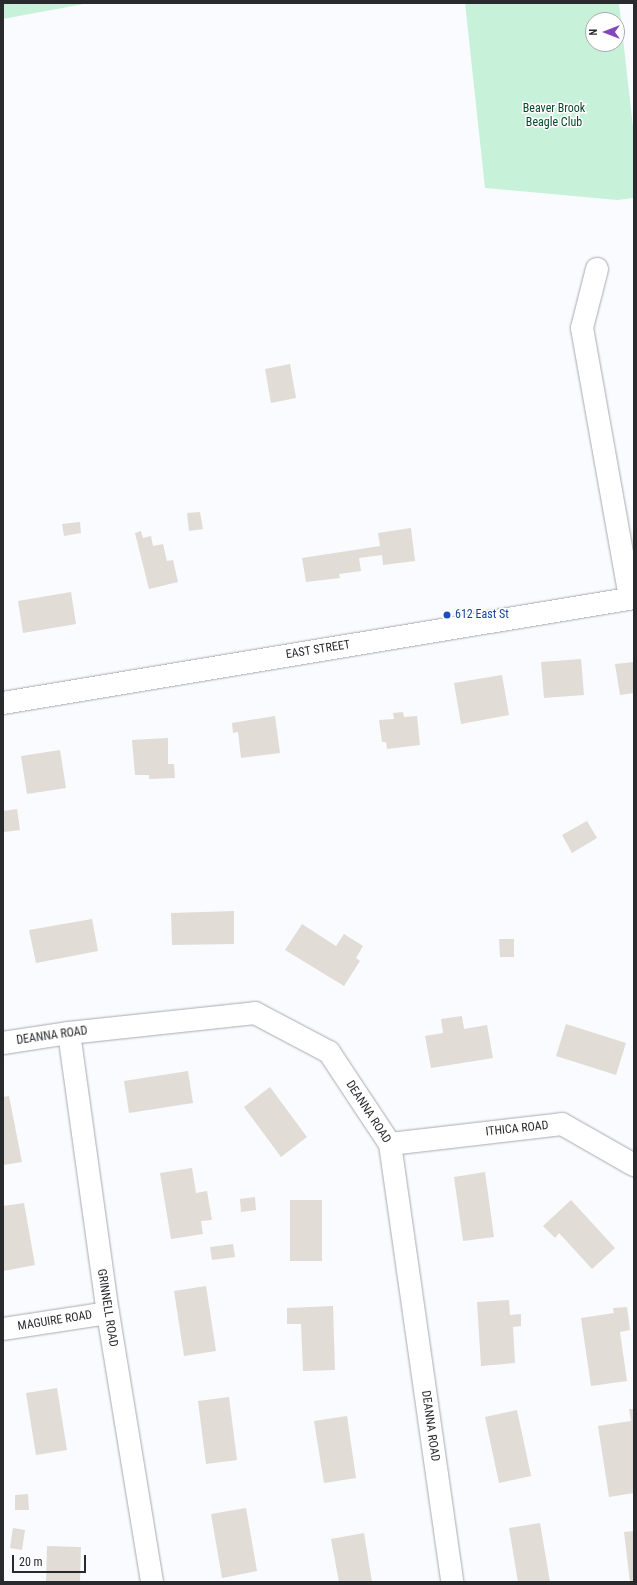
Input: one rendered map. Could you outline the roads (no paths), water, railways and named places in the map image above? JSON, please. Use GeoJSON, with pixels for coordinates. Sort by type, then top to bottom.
{"type":"FeatureCollection","features":[{"type":"Feature","properties":{"kind":"street"},"geometry":{"type":"LineString","coordinates":[[597,269],[582,328],[632,598]]}},
{"type":"Feature","properties":{"kind":"street","name":"EAST STREET"},"geometry":{"type":"LineString","coordinates":[[3,703],[632,598]]}},
{"type":"Feature","properties":{"kind":"street","name":"DEANNA ROAD"},"geometry":{"type":"LineString","coordinates":[[3,1043],[69,1033],[256,1013],[329,1052],[390,1144],[452,1582]]}},
{"type":"Feature","properties":{"kind":"street","name":"GRINNELL ROAD"},"geometry":{"type":"LineString","coordinates":[[69,1033],[108,1313],[152,1582]]}},
{"type":"Feature","properties":{"kind":"street","name":"ITHICA ROAD"},"geometry":{"type":"LineString","coordinates":[[390,1144],[562,1124],[634,1166]]}},
{"type":"Feature","properties":{"kind":"street","name":"MAGUIRE ROAD"},"geometry":{"type":"LineString","coordinates":[[3,1330],[108,1313]]}},
{"type":"Feature","properties":{"kind":"place","name":"612 East St"},"geometry":{"type":"Point","coordinates":[447,615]}},
{"type":"Feature","properties":{"kind":"park label","name":"Beaver Brook Beagle Club"},"geometry":{"type":"Point","coordinates":[554,116]}}]}
